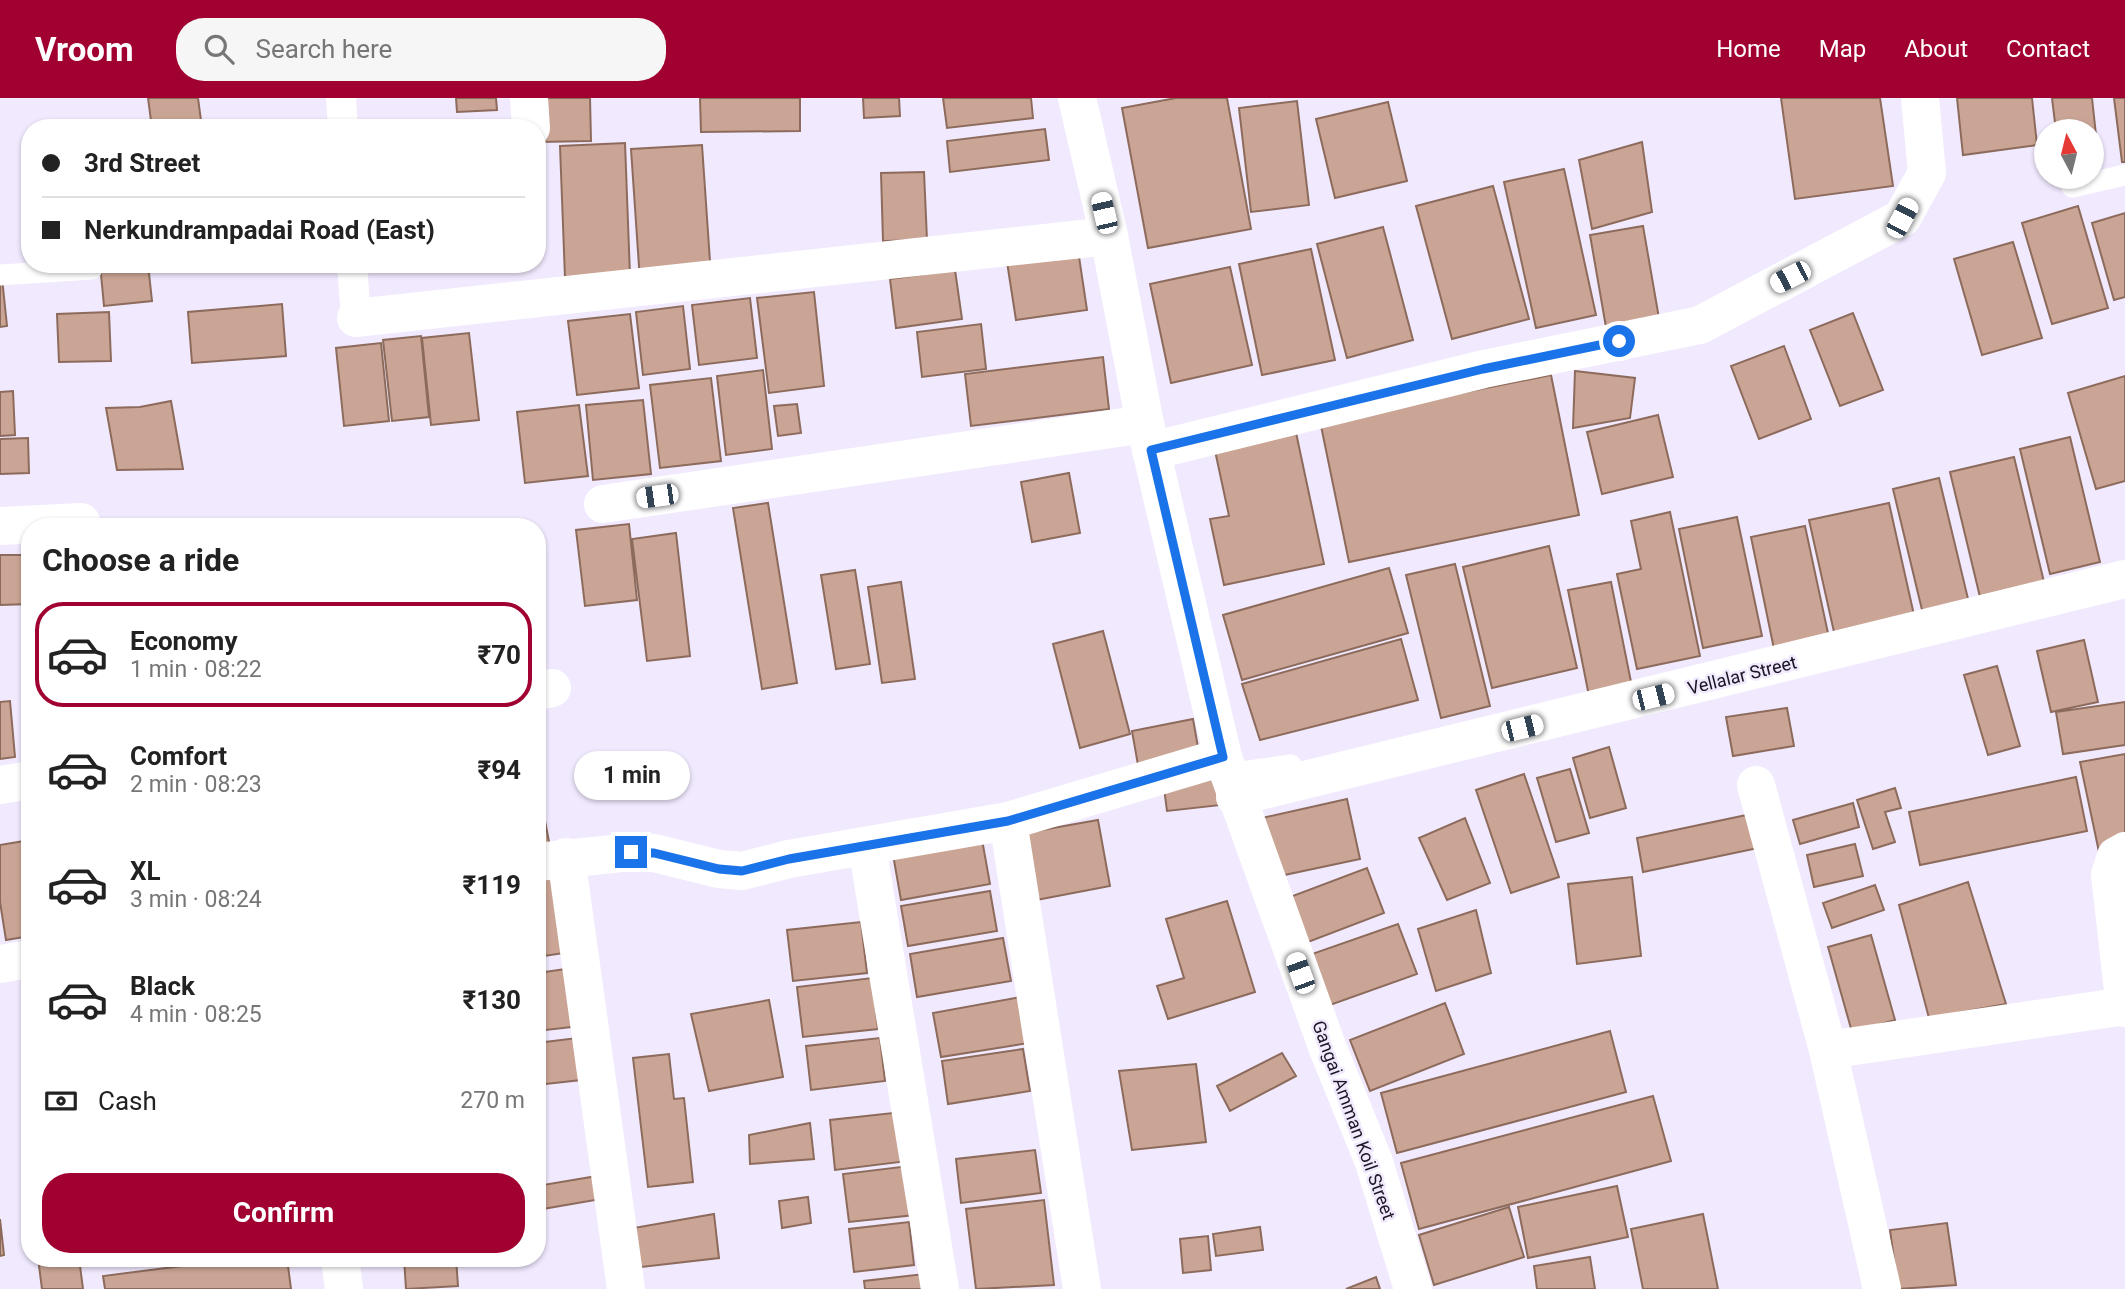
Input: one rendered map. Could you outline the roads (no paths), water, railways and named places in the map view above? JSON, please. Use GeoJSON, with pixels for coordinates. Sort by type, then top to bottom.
{"type":"FeatureCollection","features":[{"type":"Feature","properties":{"kind":"street"},"geometry":{"type":"LineString","coordinates":[[341,98],[342,119]]}},
{"type":"Feature","properties":{"kind":"street"},"geometry":{"type":"LineString","coordinates":[[529,98],[530,119]]}},
{"type":"Feature","properties":{"kind":"street","name":"Gangai Amman Koil Street"},"geometry":{"type":"LineString","coordinates":[[1077,98],[1109,236],[1148,437],[1228,776],[1328,1049],[1374,1162],[1413,1289]]}},
{"type":"Feature","properties":{"kind":"street"},"geometry":{"type":"LineString","coordinates":[[603,504],[1148,437],[1700,325],[1902,218],[1927,173],[1920,98]]}},
{"type":"Feature","properties":{"kind":"street"},"geometry":{"type":"LineString","coordinates":[[353,273],[356,318],[1109,236]]}},
{"type":"Feature","properties":{"kind":"street"},"geometry":{"type":"LineString","coordinates":[[0,526],[21,525]]}},
{"type":"Feature","properties":{"kind":"street","name":"Vellalar Street"},"geometry":{"type":"LineString","coordinates":[[552,860],[654,853],[719,869],[742,871],[1228,776],[2125,579]]}},
{"type":"Feature","properties":{"kind":"street"},"geometry":{"type":"LineString","coordinates":[[0,785],[21,782]]}},
{"type":"Feature","properties":{"kind":"street"},"geometry":{"type":"LineString","coordinates":[[1756,786],[1828,1050],[1882,1289]]}},
{"type":"Feature","properties":{"kind":"street"},"geometry":{"type":"LineString","coordinates":[[1008,821],[1082,1289]]}},
{"type":"Feature","properties":{"kind":"street"},"geometry":{"type":"LineString","coordinates":[[867,846],[940,1289]]}},
{"type":"Feature","properties":{"kind":"street"},"geometry":{"type":"LineString","coordinates":[[1828,1050],[2125,1007],[2110,874],[2116,856],[2125,851]]}},
{"type":"Feature","properties":{"kind":"street"},"geometry":{"type":"LineString","coordinates":[[552,860],[626,1289]]}},
{"type":"Feature","properties":{"kind":"street"},"geometry":{"type":"LineString","coordinates":[[0,964],[21,960]]}},
{"type":"Feature","properties":{"kind":"street"},"geometry":{"type":"LineString","coordinates":[[341,1267],[344,1289]]}},
{"type":"Feature","properties":{"kind":"lane"},"geometry":{"type":"LineString","coordinates":[[2104,180],[2125,175]]}},
{"type":"Feature","properties":{"kind":"lane"},"geometry":{"type":"LineString","coordinates":[[0,275],[26,273]]}},
{"type":"Feature","properties":{"kind":"lane"},"geometry":{"type":"LineString","coordinates":[[1228,776],[1426,736]]}}]}
